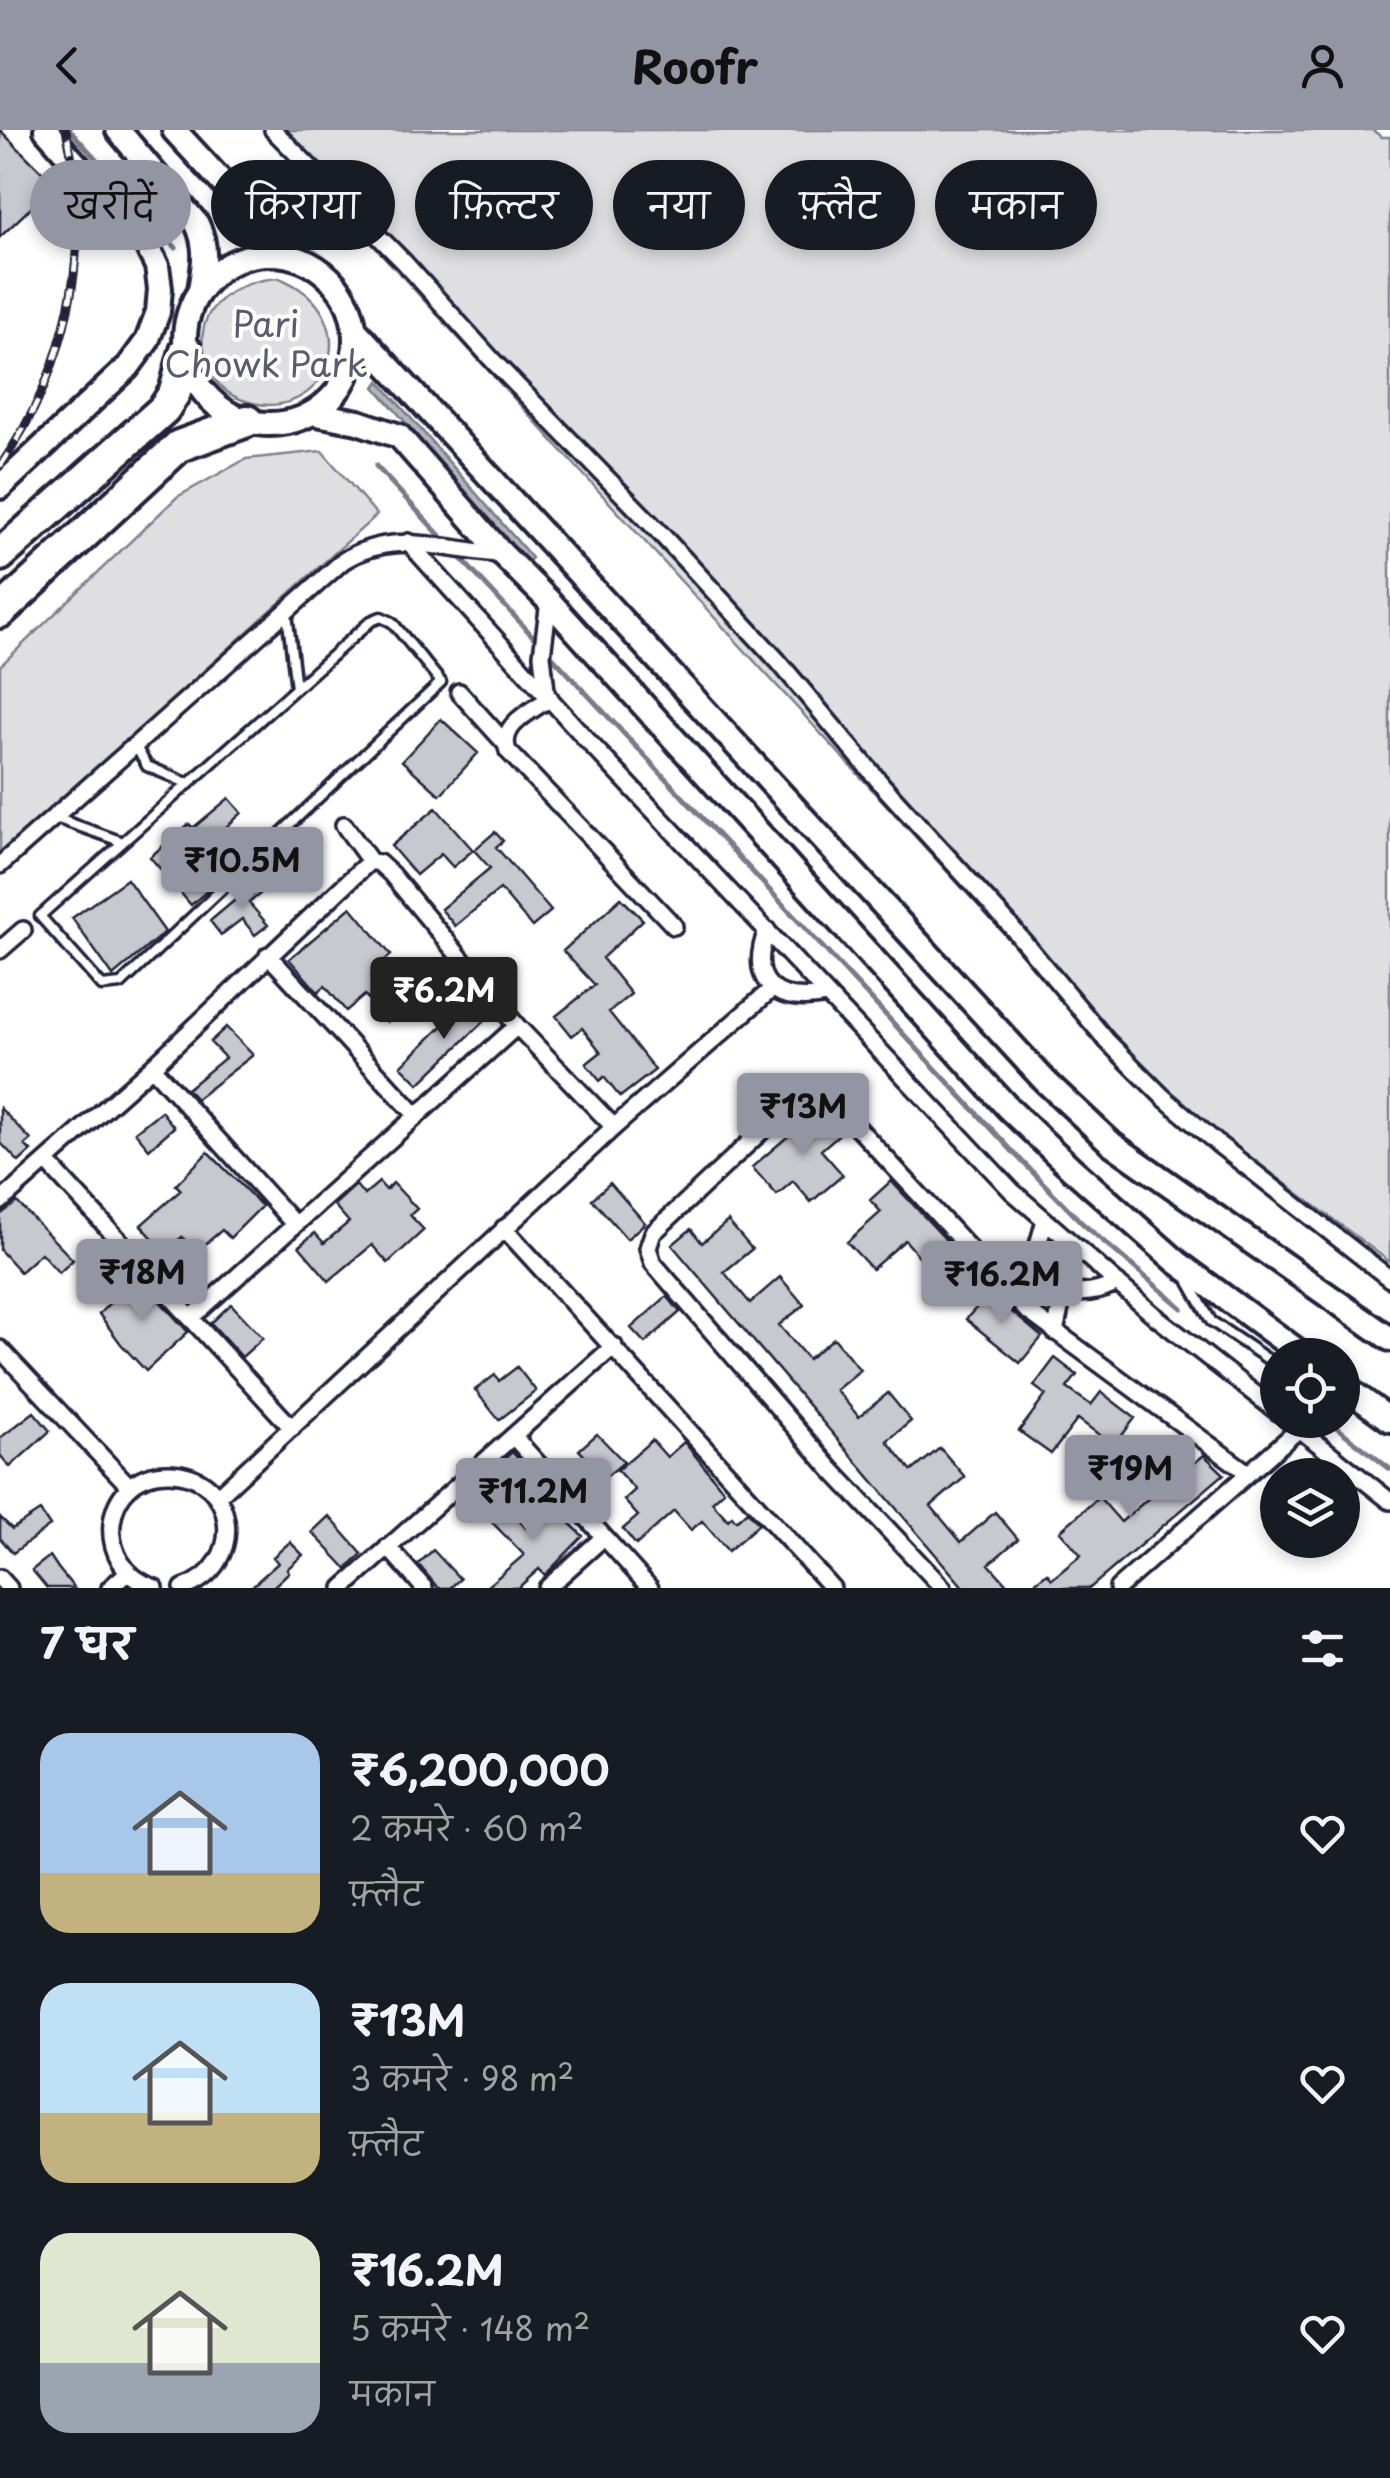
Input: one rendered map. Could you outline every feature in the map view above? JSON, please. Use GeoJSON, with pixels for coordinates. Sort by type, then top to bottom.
{"type":"FeatureCollection","features":[{"type":"Feature","properties":{"kind":"highway"},"geometry":{"type":"LineString","coordinates":[[0,555],[164,409],[175,392],[186,351]]}},
{"type":"Feature","properties":{"kind":"highway"},"geometry":{"type":"LineString","coordinates":[[0,612],[179,446],[247,421]]}},
{"type":"Feature","properties":{"kind":"main road"},"geometry":{"type":"LineString","coordinates":[[0,486],[128,367],[147,341],[158,312],[157,266],[145,242],[46,130]]}},
{"type":"Feature","properties":{"kind":"main road"},"geometry":{"type":"LineString","coordinates":[[118,130],[198,224],[206,252],[200,290]]}},
{"type":"Feature","properties":{"kind":"main road"},"geometry":{"type":"LineString","coordinates":[[174,130],[289,256]]}},
{"type":"Feature","properties":{"kind":"main road"},"geometry":{"type":"LineString","coordinates":[[264,253],[289,256],[314,266],[335,282],[349,306],[356,331],[354,356],[346,379],[332,399],[312,414],[291,422],[247,421],[224,411],[206,395],[192,374],[186,351],[185,329],[200,290],[218,272],[239,260],[264,253]]}},
{"type":"Feature","properties":{"kind":"main road"},"geometry":{"type":"LineString","coordinates":[[356,331],[1046,1081],[1112,1144],[1390,1340]]}},
{"type":"Feature","properties":{"kind":"main road"},"geometry":{"type":"LineString","coordinates":[[312,414],[358,422],[399,436],[1008,1108],[1178,1262],[1279,1338]]}},
{"type":"Feature","properties":{"kind":"main road"},"geometry":{"type":"LineString","coordinates":[[1360,1399],[1390,1420]]}},
{"type":"Feature","properties":{"kind":"street"},"geometry":{"type":"LineString","coordinates":[[273,130],[660,532],[1008,922],[1107,1041],[1218,1144],[1390,1279]]}},
{"type":"Feature","properties":{"kind":"street"},"geometry":{"type":"LineString","coordinates":[[408,542],[1012,1191],[1260,1397]]}},
{"type":"Feature","properties":{"kind":"street"},"geometry":{"type":"LineString","coordinates":[[0,865],[362,548],[408,542],[502,554]]}},
{"type":"Feature","properties":{"kind":"street"},"geometry":{"type":"LineString","coordinates":[[548,696],[543,648],[550,602]]}},
{"type":"Feature","properties":{"kind":"street"},"geometry":{"type":"LineString","coordinates":[[459,692],[508,751],[674,926]]}},
{"type":"Feature","properties":{"kind":"street"},"geometry":{"type":"LineString","coordinates":[[505,743],[509,728],[548,696]]}},
{"type":"Feature","properties":{"kind":"street"},"geometry":{"type":"LineString","coordinates":[[344,825],[370,861],[379,863],[391,874],[518,1026],[614,1126]]}},
{"type":"Feature","properties":{"kind":"street"},"geometry":{"type":"LineString","coordinates":[[0,1202],[152,1067],[370,861]]}},
{"type":"Feature","properties":{"kind":"street"},"geometry":{"type":"LineString","coordinates":[[0,950],[23,930]]}},
{"type":"Feature","properties":{"kind":"street"},"geometry":{"type":"LineString","coordinates":[[767,930],[759,962],[760,973],[772,989],[804,1000],[828,995]]}},
{"type":"Feature","properties":{"kind":"street"},"geometry":{"type":"LineString","coordinates":[[268,955],[417,1116]]}},
{"type":"Feature","properties":{"kind":"street"},"geometry":{"type":"LineString","coordinates":[[217,1498],[614,1126],[772,989]]}},
{"type":"Feature","properties":{"kind":"street"},"geometry":{"type":"LineString","coordinates":[[190,1318],[518,1026]]}},
{"type":"Feature","properties":{"kind":"street"},"geometry":{"type":"LineString","coordinates":[[152,1067],[295,1225]]}},
{"type":"Feature","properties":{"kind":"street"},"geometry":{"type":"LineString","coordinates":[[943,1588],[831,1468],[652,1263],[648,1248],[652,1233],[798,1096],[818,1094],[833,1101],[1025,1310],[1248,1473]]}},
{"type":"Feature","properties":{"kind":"street"},"geometry":{"type":"LineString","coordinates":[[46,1161],[292,1428]]}},
{"type":"Feature","properties":{"kind":"street"},"geometry":{"type":"LineString","coordinates":[[1045,1220],[1036,1252],[1051,1282],[1064,1290],[1084,1293],[1118,1283]]}},
{"type":"Feature","properties":{"kind":"street"},"geometry":{"type":"LineString","coordinates":[[504,1228],[832,1588]]}},
{"type":"Feature","properties":{"kind":"street"},"geometry":{"type":"LineString","coordinates":[[980,1262],[1036,1252]]}},
{"type":"Feature","properties":{"kind":"street"},"geometry":{"type":"LineString","coordinates":[[1055,1332],[1064,1290]]}},
{"type":"Feature","properties":{"kind":"street"},"geometry":{"type":"LineString","coordinates":[[342,1588],[614,1346]]}},
{"type":"Feature","properties":{"kind":"street"},"geometry":{"type":"LineString","coordinates":[[0,1349],[130,1488]]}},
{"type":"Feature","properties":{"kind":"street"},"geometry":{"type":"LineString","coordinates":[[513,1436],[650,1588]]}},
{"type":"Feature","properties":{"kind":"street"},"geometry":{"type":"LineString","coordinates":[[1118,1588],[1248,1473],[1281,1438]]}},
{"type":"Feature","properties":{"kind":"street"},"geometry":{"type":"LineString","coordinates":[[1311,1438],[1390,1501]]}},
{"type":"Feature","properties":{"kind":"street"},"geometry":{"type":"LineString","coordinates":[[155,1588],[127,1572],[116,1557],[111,1539],[112,1520],[118,1502],[130,1488],[147,1477],[166,1473],[186,1475],[203,1484],[217,1498],[228,1530],[212,1582],[183,1588]]}},
{"type":"Feature","properties":{"kind":"street"},"geometry":{"type":"LineString","coordinates":[[547,1588],[604,1538]]}},
{"type":"Feature","properties":{"kind":"street"},"geometry":{"type":"LineString","coordinates":[[388,1547],[424,1588]]}},
{"type":"Feature","properties":{"kind":"street"},"geometry":{"type":"LineString","coordinates":[[110,1588],[127,1572]]}},
{"type":"Feature","properties":{"kind":"street"},"geometry":{"type":"LineString","coordinates":[[0,1578],[9,1588]]}},
{"type":"Feature","properties":{"kind":"lane"},"geometry":{"type":"LineString","coordinates":[[287,611],[296,688]]}},
{"type":"Feature","properties":{"kind":"lane"},"geometry":{"type":"LineString","coordinates":[[382,617],[392,622],[441,682],[121,984],[102,986],[40,916],[189,784],[371,621],[382,617]]}},
{"type":"Feature","properties":{"kind":"lane"},"geometry":{"type":"LineString","coordinates":[[135,745],[147,766],[189,784]]}},
{"type":"Feature","properties":{"kind":"lane"},"geometry":{"type":"LineString","coordinates":[[54,817],[123,842]]}},
{"type":"Feature","properties":{"kind":"lane"},"geometry":{"type":"LineString","coordinates":[[1178,1262],[1212,1321],[1260,1354]]}},
{"type":"Feature","properties":{"kind":"green space"},"geometry":{"type":"Polygon","coordinates":[[[268,130],[1372,130],[1390,137],[1390,1262],[1118,1058],[378,250],[395,250],[395,160],[295,160],[268,130]]]}},
{"type":"Feature","properties":{"kind":"green space","name":"Pari Chowk Park"},"geometry":{"type":"Polygon","coordinates":[[[279,278],[308,295],[325,318],[331,342],[327,365],[315,385],[295,399],[270,405],[240,399],[223,389],[208,368],[204,327],[219,301],[231,292],[279,278]]]}},
{"type":"Feature","properties":{"kind":"green space"},"geometry":{"type":"Polygon","coordinates":[[[322,451],[377,515],[0,854],[0,666],[177,497],[246,459],[322,451]]]}},
{"type":"Feature","properties":{"kind":"shaded area"},"geometry":{"type":"Polygon","coordinates":[[[379,381],[532,558],[527,563],[375,387],[379,381]]]}},
{"type":"Feature","properties":{"kind":"building"},"geometry":{"type":"Polygon","coordinates":[[[0,130],[30,160],[30,209],[0,237],[0,130]]]}},
{"type":"Feature","properties":{"kind":"building"},"geometry":{"type":"Polygon","coordinates":[[[441,719],[478,753],[440,795],[402,761],[441,719]]]}},
{"type":"Feature","properties":{"kind":"building"},"geometry":{"type":"Polygon","coordinates":[[[229,798],[242,813],[208,843],[231,870],[191,905],[150,857],[189,824],[193,828],[229,798]]]}},
{"type":"Feature","properties":{"kind":"building"},"geometry":{"type":"Polygon","coordinates":[[[436,808],[473,850],[453,867],[441,854],[416,875],[391,846],[436,808]]]}},
{"type":"Feature","properties":{"kind":"building"},"geometry":{"type":"Polygon","coordinates":[[[495,832],[503,841],[496,847],[551,911],[532,927],[500,889],[455,926],[441,909],[490,868],[474,850],[495,832]]]}},
{"type":"Feature","properties":{"kind":"building"},"geometry":{"type":"Polygon","coordinates":[[[127,879],[165,932],[113,976],[72,918],[127,879]]]}},
{"type":"Feature","properties":{"kind":"building"},"geometry":{"type":"Polygon","coordinates":[[[259,880],[267,888],[249,903],[268,925],[255,935],[242,919],[221,935],[210,921],[259,880]]]}},
{"type":"Feature","properties":{"kind":"building"},"geometry":{"type":"Polygon","coordinates":[[[621,898],[643,920],[602,958],[631,994],[609,1012],[655,1070],[620,1097],[604,1077],[600,1081],[586,1064],[601,1052],[582,1028],[572,1036],[556,1016],[595,985],[563,951],[621,898]]]}},
{"type":"Feature","properties":{"kind":"building"},"geometry":{"type":"Polygon","coordinates":[[[351,907],[391,955],[378,966],[387,976],[383,979],[406,1006],[387,1022],[365,995],[346,1011],[325,986],[318,992],[289,959],[351,907]]]}},
{"type":"Feature","properties":{"kind":"building"},"geometry":{"type":"Polygon","coordinates":[[[468,1001],[486,1019],[419,1084],[401,1066],[468,1001]]]}},
{"type":"Feature","properties":{"kind":"building"},"geometry":{"type":"Polygon","coordinates":[[[226,1027],[253,1055],[196,1099],[187,1089],[225,1058],[210,1042],[226,1027]]]}},
{"type":"Feature","properties":{"kind":"building"},"geometry":{"type":"Polygon","coordinates":[[[0,1108],[31,1140],[25,1145],[31,1151],[19,1162],[0,1142],[0,1108]]]}},
{"type":"Feature","properties":{"kind":"building"},"geometry":{"type":"Polygon","coordinates":[[[821,1108],[844,1130],[821,1150],[843,1175],[811,1202],[793,1181],[777,1195],[752,1167],[821,1108]]]}},
{"type":"Feature","properties":{"kind":"building"},"geometry":{"type":"Polygon","coordinates":[[[161,1111],[174,1127],[149,1149],[135,1132],[161,1111]]]}},
{"type":"Feature","properties":{"kind":"building"},"geometry":{"type":"Polygon","coordinates":[[[208,1152],[262,1206],[230,1238],[222,1230],[196,1252],[182,1237],[165,1252],[141,1225],[181,1190],[176,1185],[208,1152]]]}},
{"type":"Feature","properties":{"kind":"building"},"geometry":{"type":"Polygon","coordinates":[[[891,1181],[960,1255],[936,1276],[905,1240],[872,1269],[847,1242],[881,1212],[870,1200],[891,1181]]]}},
{"type":"Feature","properties":{"kind":"building"},"geometry":{"type":"Polygon","coordinates":[[[379,1182],[386,1190],[393,1183],[417,1209],[410,1215],[424,1230],[388,1263],[372,1245],[329,1281],[299,1246],[315,1233],[324,1243],[349,1222],[334,1205],[356,1185],[364,1195],[379,1182]]]}},
{"type":"Feature","properties":{"kind":"building"},"geometry":{"type":"Polygon","coordinates":[[[610,1183],[645,1223],[627,1239],[592,1199],[610,1183]]]}},
{"type":"Feature","properties":{"kind":"building"},"geometry":{"type":"Polygon","coordinates":[[[17,1202],[73,1260],[59,1273],[41,1253],[20,1272],[0,1250],[0,1215],[17,1202]]]}},
{"type":"Feature","properties":{"kind":"building"},"geometry":{"type":"Polygon","coordinates":[[[728,1221],[752,1249],[724,1272],[750,1303],[780,1277],[804,1305],[779,1325],[808,1359],[834,1338],[860,1370],[836,1390],[859,1417],[888,1393],[911,1421],[887,1441],[912,1471],[940,1448],[965,1477],[931,1506],[961,1542],[995,1512],[1018,1539],[989,1564],[1010,1588],[964,1588],[672,1245],[691,1229],[702,1243],[728,1221]]]}},
{"type":"Feature","properties":{"kind":"building"},"geometry":{"type":"Polygon","coordinates":[[[136,1275],[188,1332],[146,1371],[99,1314],[136,1275]]]}},
{"type":"Feature","properties":{"kind":"building"},"geometry":{"type":"Polygon","coordinates":[[[982,1287],[1042,1337],[1020,1363],[966,1319],[976,1308],[969,1302],[982,1287]]]}},
{"type":"Feature","properties":{"kind":"building"},"geometry":{"type":"Polygon","coordinates":[[[667,1296],[680,1312],[645,1343],[631,1328],[667,1296]]]}},
{"type":"Feature","properties":{"kind":"building"},"geometry":{"type":"Polygon","coordinates":[[[231,1304],[263,1338],[242,1357],[211,1323],[231,1304]]]}},
{"type":"Feature","properties":{"kind":"building"},"geometry":{"type":"Polygon","coordinates":[[[1055,1358],[1077,1375],[1067,1388],[1091,1405],[1101,1392],[1135,1418],[1114,1446],[1078,1419],[1051,1454],[1019,1431],[1046,1395],[1034,1386],[1055,1358]]]}},
{"type":"Feature","properties":{"kind":"building"},"geometry":{"type":"Polygon","coordinates":[[[517,1367],[536,1391],[499,1420],[475,1390],[495,1375],[499,1381],[517,1367]]]}},
{"type":"Feature","properties":{"kind":"building"},"geometry":{"type":"Polygon","coordinates":[[[34,1412],[50,1431],[10,1467],[0,1455],[0,1438],[34,1412]]]}},
{"type":"Feature","properties":{"kind":"building"},"geometry":{"type":"Polygon","coordinates":[[[597,1434],[624,1462],[589,1491],[578,1479],[594,1466],[579,1450],[597,1434]]]}},
{"type":"Feature","properties":{"kind":"building"},"geometry":{"type":"Polygon","coordinates":[[[652,1440],[667,1457],[684,1442],[724,1491],[712,1502],[728,1520],[732,1516],[736,1521],[747,1511],[759,1524],[728,1551],[702,1521],[691,1530],[674,1511],[636,1545],[623,1529],[638,1516],[624,1500],[635,1490],[617,1470],[652,1440]]]}},
{"type":"Feature","properties":{"kind":"building"},"geometry":{"type":"Polygon","coordinates":[[[1168,1446],[1187,1469],[1204,1455],[1224,1474],[1090,1588],[1028,1588],[1047,1573],[1052,1579],[1081,1555],[1060,1531],[1099,1497],[1121,1522],[1151,1496],[1133,1476],[1168,1446]]]}},
{"type":"Feature","properties":{"kind":"building"},"geometry":{"type":"Polygon","coordinates":[[[512,1452],[544,1487],[532,1499],[498,1465],[512,1452]]]}},
{"type":"Feature","properties":{"kind":"building"},"geometry":{"type":"Polygon","coordinates":[[[500,1499],[526,1528],[550,1504],[583,1536],[545,1575],[539,1569],[518,1588],[485,1588],[524,1555],[484,1514],[500,1499]]]}},
{"type":"Feature","properties":{"kind":"building"},"geometry":{"type":"Polygon","coordinates":[[[40,1511],[50,1526],[13,1553],[0,1538],[0,1517],[12,1529],[40,1511]]]}},
{"type":"Feature","properties":{"kind":"building"},"geometry":{"type":"Polygon","coordinates":[[[329,1516],[362,1554],[347,1569],[312,1532],[329,1516]]]}},
{"type":"Feature","properties":{"kind":"building"},"geometry":{"type":"Polygon","coordinates":[[[290,1542],[303,1555],[287,1569],[289,1572],[272,1588],[250,1588],[278,1563],[273,1557],[290,1542]]]}},
{"type":"Feature","properties":{"kind":"building"},"geometry":{"type":"Polygon","coordinates":[[[433,1550],[460,1579],[450,1588],[438,1588],[418,1564],[433,1550]]]}},
{"type":"Feature","properties":{"kind":"building"},"geometry":{"type":"Polygon","coordinates":[[[50,1556],[74,1588],[47,1588],[32,1570],[50,1556]]]}},
{"type":"Feature","properties":{"kind":"waterway"},"geometry":{"type":"LineString","coordinates":[[70,130],[97,160]]}},
{"type":"Feature","properties":{"kind":"waterway"},"geometry":{"type":"LineString","coordinates":[[376,466],[445,541]]}},
{"type":"Feature","properties":{"kind":"waterway"},"geometry":{"type":"LineString","coordinates":[[456,553],[540,644]]}},
{"type":"Feature","properties":{"kind":"waterway"},"geometry":{"type":"LineString","coordinates":[[548,652],[1015,1154],[1083,1224],[1182,1308]]}},
{"type":"Feature","properties":{"kind":"waterway"},"geometry":{"type":"LineString","coordinates":[[1350,1438],[1390,1469]]}},
{"type":"Feature","properties":{"kind":"railway"},"geometry":{"type":"LineString","coordinates":[[0,466],[43,389],[69,305],[77,218],[66,130]]}}]}
